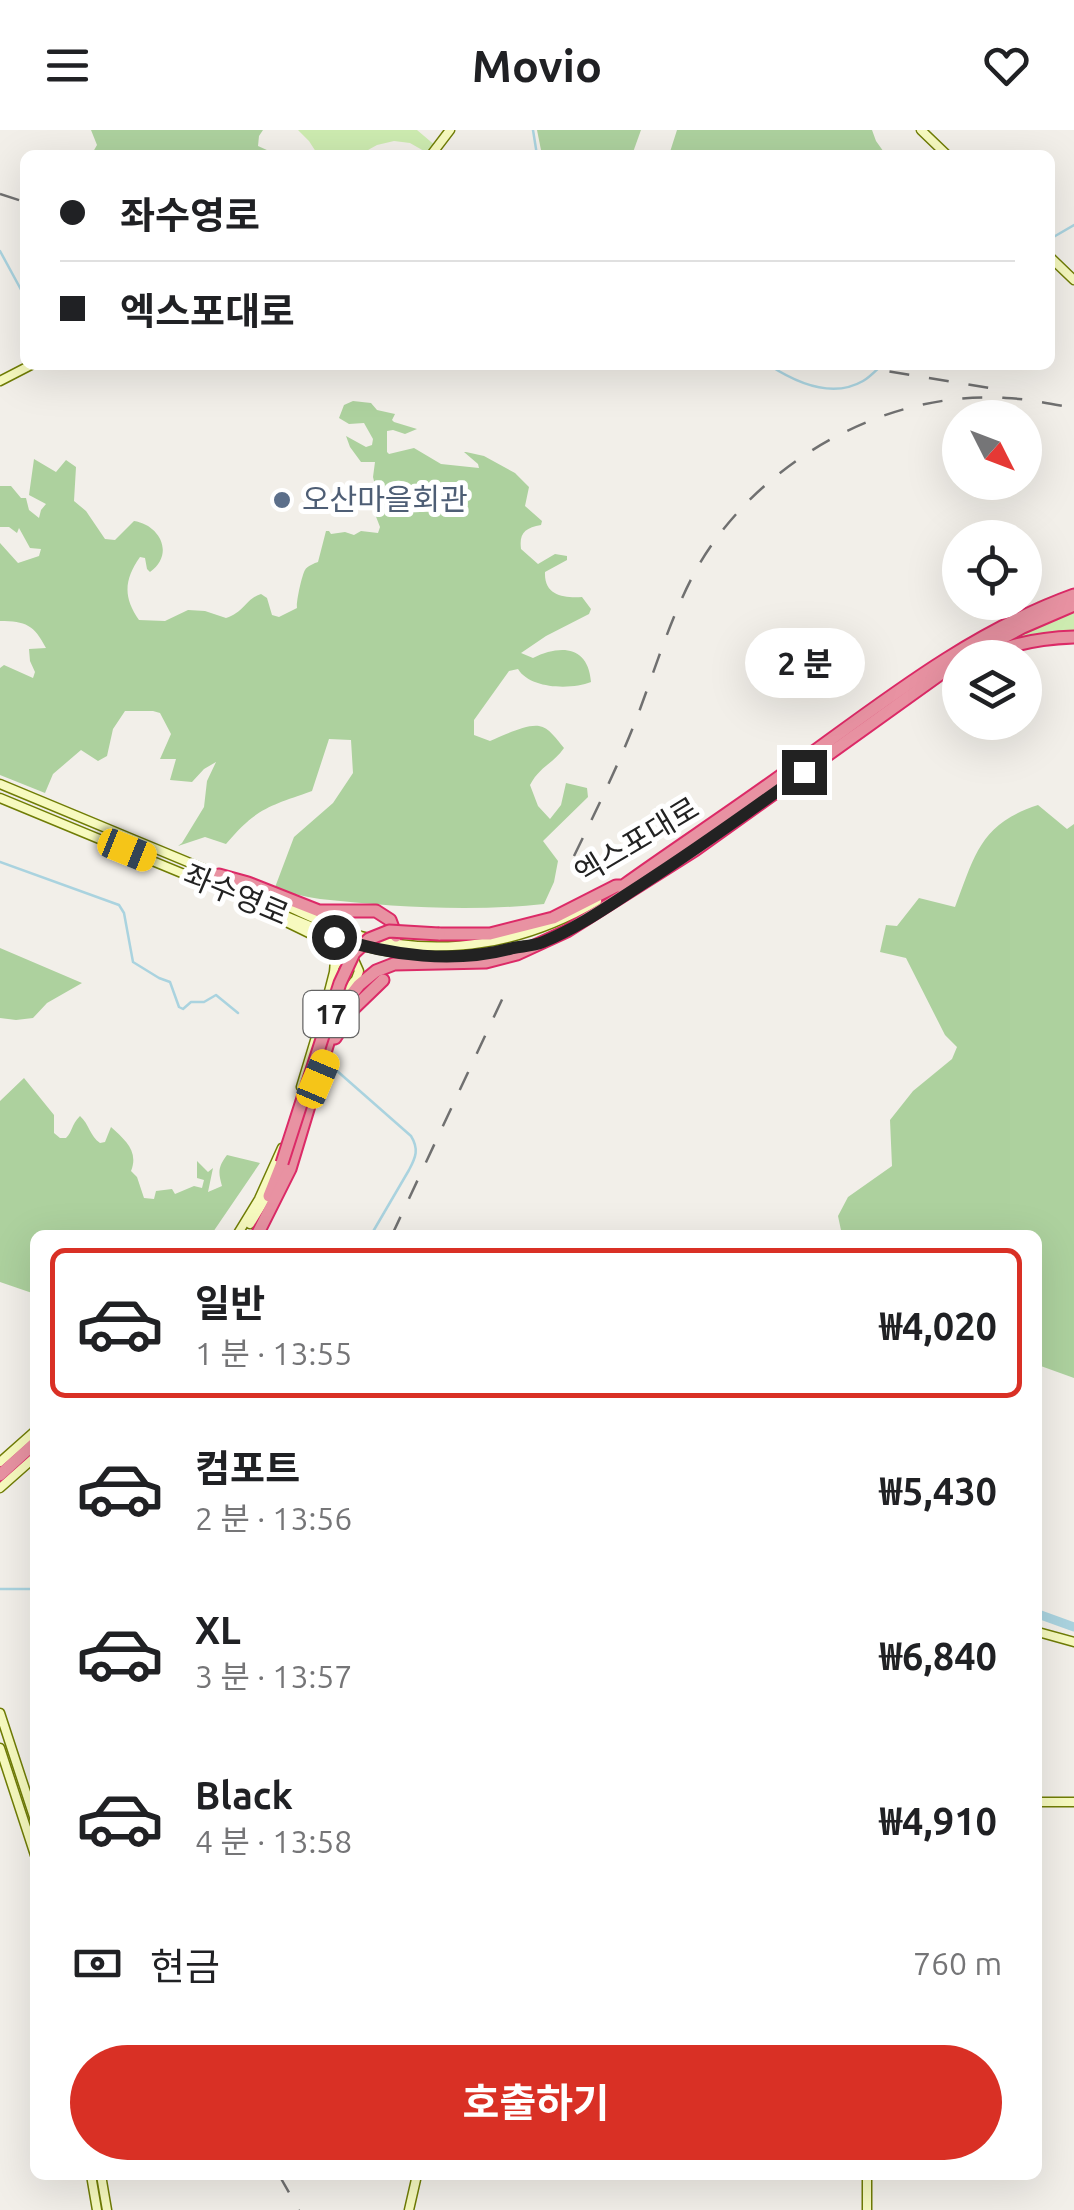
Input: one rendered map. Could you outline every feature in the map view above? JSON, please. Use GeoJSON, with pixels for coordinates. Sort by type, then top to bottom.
{"type":"FeatureCollection","features":[{"type":"Feature","properties":{"kind":"highway","name":"엑스포대로"},"geometry":{"type":"LineString","coordinates":[[246,1230],[264,1208],[286,1166],[340,983],[354,953],[369,939],[389,931],[490,934],[554,918],[622,886],[947,657],[1003,624],[1074,591]]}},
{"type":"Feature","properties":{"kind":"highway","name":"엑스포대로"},"geometry":{"type":"LineString","coordinates":[[998,640],[1074,605]]}},
{"type":"Feature","properties":{"kind":"highway"},"geometry":{"type":"LineString","coordinates":[[1031,640],[1074,636]]}},
{"type":"Feature","properties":{"kind":"highway","name":"엑스포대로"},"geometry":{"type":"LineString","coordinates":[[262,1230],[318,1079],[337,1013],[359,984],[383,968],[406,962],[486,962],[517,954],[579,924],[671,866],[942,673]]}},
{"type":"Feature","properties":{"kind":"highway"},"geometry":{"type":"LineString","coordinates":[[928,682],[942,679]]}},
{"type":"Feature","properties":{"kind":"highway"},"geometry":{"type":"LineString","coordinates":[[219,875],[315,910],[380,912],[392,923],[396,936]]}},
{"type":"Feature","properties":{"kind":"highway"},"geometry":{"type":"LineString","coordinates":[[318,1079],[343,1023],[382,980]]}},
{"type":"Feature","properties":{"kind":"highway"},"geometry":{"type":"LineString","coordinates":[[0,1474],[30,1447]]}},
{"type":"Feature","properties":{"kind":"highway"},"geometry":{"type":"LineString","coordinates":[[0,1485],[30,1458]]}},
{"type":"Feature","properties":{"kind":"street"},"geometry":{"type":"LineString","coordinates":[[435,150],[450,130]]}},
{"type":"Feature","properties":{"kind":"street"},"geometry":{"type":"LineString","coordinates":[[921,130],[942,150]]}},
{"type":"Feature","properties":{"kind":"street"},"geometry":{"type":"LineString","coordinates":[[1055,262],[1074,280]]}},
{"type":"Feature","properties":{"kind":"street","name":"좌수영로"},"geometry":{"type":"LineString","coordinates":[[0,784],[322,922],[390,942],[440,946],[488,943],[545,928],[622,886]]}},
{"type":"Feature","properties":{"kind":"street","name":"좌수영로"},"geometry":{"type":"LineString","coordinates":[[0,798],[334,937],[390,952],[428,956],[458,957],[539,944]]}},
{"type":"Feature","properties":{"kind":"street"},"geometry":{"type":"LineString","coordinates":[[253,902],[276,918],[321,939],[333,953],[335,966]]}},
{"type":"Feature","properties":{"kind":"street"},"geometry":{"type":"LineString","coordinates":[[244,1230],[281,1150],[335,966],[348,958],[355,962],[358,971],[338,999],[337,1013]]}},
{"type":"Feature","properties":{"kind":"street"},"geometry":{"type":"LineString","coordinates":[[0,1462],[30,1435]]}},
{"type":"Feature","properties":{"kind":"street"},"geometry":{"type":"LineString","coordinates":[[1042,1633],[1074,1642]]}},
{"type":"Feature","properties":{"kind":"street"},"geometry":{"type":"LineString","coordinates":[[0,1713],[30,1805]]}},
{"type":"Feature","properties":{"kind":"street"},"geometry":{"type":"LineString","coordinates":[[0,1748],[30,1834]]}},
{"type":"Feature","properties":{"kind":"street"},"geometry":{"type":"LineString","coordinates":[[1042,1802],[1074,1802]]}},
{"type":"Feature","properties":{"kind":"street"},"geometry":{"type":"LineString","coordinates":[[92,2180],[98,2210]]}},
{"type":"Feature","properties":{"kind":"street"},"geometry":{"type":"LineString","coordinates":[[102,2180],[108,2210]]}},
{"type":"Feature","properties":{"kind":"street"},"geometry":{"type":"LineString","coordinates":[[410,2210],[416,2180]]}},
{"type":"Feature","properties":{"kind":"street"},"geometry":{"type":"LineString","coordinates":[[866,2210],[867,2180]]}},
{"type":"Feature","properties":{"kind":"green space"},"geometry":{"type":"Polygon","coordinates":[[[91,130],[263,130],[258,146],[267,150],[94,150],[97,145],[91,130]]]}},
{"type":"Feature","properties":{"kind":"green space"},"geometry":{"type":"Polygon","coordinates":[[[298,130],[417,130],[437,147],[422,150],[394,141],[368,150],[315,150],[298,130]]]}},
{"type":"Feature","properties":{"kind":"green space"},"geometry":{"type":"Polygon","coordinates":[[[537,130],[641,130],[634,150],[541,150],[537,130]]]}},
{"type":"Feature","properties":{"kind":"green space"},"geometry":{"type":"Polygon","coordinates":[[[677,130],[872,130],[882,150],[671,150],[677,130]]]}},
{"type":"Feature","properties":{"kind":"green space"},"geometry":{"type":"Polygon","coordinates":[[[353,401],[371,403],[377,410],[395,414],[394,422],[417,429],[405,434],[387,431],[389,454],[414,448],[441,464],[479,468],[466,452],[484,456],[515,473],[529,487],[525,506],[542,521],[524,532],[521,549],[538,564],[555,554],[567,556],[567,560],[545,572],[548,586],[562,596],[582,597],[591,609],[589,614],[521,653],[533,658],[553,651],[571,651],[584,661],[591,682],[552,686],[532,681],[518,669],[509,671],[474,720],[474,735],[490,741],[539,726],[564,748],[530,785],[538,806],[550,819],[561,805],[566,783],[587,788],[588,797],[543,841],[558,861],[544,904],[488,908],[403,906],[320,899],[274,890],[294,837],[333,803],[353,773],[351,740],[329,739],[312,791],[264,810],[226,844],[205,837],[178,846],[204,807],[207,781],[216,762],[192,782],[170,780],[176,759],[160,759],[171,734],[160,713],[125,711],[113,729],[107,756],[98,761],[81,750],[53,774],[45,793],[0,775],[0,668],[4,665],[33,678],[29,649],[46,648],[28,626],[0,621],[0,543],[18,563],[39,556],[41,549],[30,548],[19,528],[17,533],[0,527],[0,486],[11,486],[21,498],[26,498],[29,510],[39,518],[46,504],[29,495],[34,459],[56,472],[66,460],[76,467],[74,501],[105,539],[115,540],[134,521],[151,528],[161,541],[162,557],[150,572],[145,558],[140,557],[128,581],[130,604],[139,620],[165,621],[188,610],[226,618],[261,594],[267,598],[272,615],[279,617],[297,608],[304,573],[318,562],[326,531],[378,533],[375,462],[361,462],[346,436],[366,447],[372,445],[373,439],[364,423],[349,424],[339,418],[344,405],[353,401]]]}},
{"type":"Feature","properties":{"kind":"green space"},"geometry":{"type":"Polygon","coordinates":[[[1074,588],[1074,637],[1042,642],[1000,640],[1003,624],[1009,620],[1042,620],[1042,600],[1074,588]]]}},
{"type":"Feature","properties":{"kind":"green space"},"geometry":{"type":"Polygon","coordinates":[[[1038,805],[1067,829],[1074,824],[1074,1378],[1042,1366],[1042,1230],[841,1230],[838,1216],[848,1197],[892,1166],[890,1120],[913,1091],[952,1059],[957,1047],[945,1035],[906,958],[880,952],[886,925],[897,926],[919,898],[955,907],[982,844],[1003,822],[1038,805]]]}},
{"type":"Feature","properties":{"kind":"green space"},"geometry":{"type":"Polygon","coordinates":[[[0,948],[82,983],[47,1003],[33,1018],[0,1018],[0,948]]]}},
{"type":"Feature","properties":{"kind":"green space"},"geometry":{"type":"Polygon","coordinates":[[[24,1078],[54,1115],[54,1133],[60,1138],[66,1138],[80,1116],[100,1143],[105,1142],[111,1127],[132,1152],[131,1171],[144,1198],[154,1199],[156,1191],[172,1189],[175,1194],[194,1186],[202,1188],[204,1180],[197,1178],[197,1161],[208,1172],[213,1168],[208,1192],[222,1186],[220,1170],[227,1155],[260,1163],[214,1230],[30,1230],[30,1292],[0,1282],[0,1101],[24,1078]]]}},
{"type":"Feature","properties":{"kind":"waterway"},"geometry":{"type":"LineString","coordinates":[[533,130],[536,150]]}},
{"type":"Feature","properties":{"kind":"waterway"},"geometry":{"type":"LineString","coordinates":[[1055,236],[1074,225]]}},
{"type":"Feature","properties":{"kind":"waterway"},"geometry":{"type":"LineString","coordinates":[[0,251],[20,288]]}},
{"type":"Feature","properties":{"kind":"waterway"},"geometry":{"type":"LineString","coordinates":[[778,370],[826,388],[851,386],[876,370]]}},
{"type":"Feature","properties":{"kind":"waterway"},"geometry":{"type":"LineString","coordinates":[[0,862],[119,905],[133,962],[170,982],[179,1007],[183,1009],[191,1002],[204,1002],[216,995],[238,1013]]}},
{"type":"Feature","properties":{"kind":"waterway"},"geometry":{"type":"LineString","coordinates":[[336,1070],[411,1136],[415,1145],[411,1165],[374,1230]]}},
{"type":"Feature","properties":{"kind":"waterway"},"geometry":{"type":"LineString","coordinates":[[0,1589],[30,1589]]}},
{"type":"Feature","properties":{"kind":"waterway"},"geometry":{"type":"LineString","coordinates":[[1042,1615],[1074,1627]]}},
{"type":"Feature","properties":{"kind":"railway"},"geometry":{"type":"LineString","coordinates":[[0,194],[20,200]]}},
{"type":"Feature","properties":{"kind":"railway"},"geometry":{"type":"LineString","coordinates":[[880,370],[990,388]]}},
{"type":"Feature","properties":{"kind":"railway"},"geometry":{"type":"LineString","coordinates":[[574,856],[627,742],[690,582],[726,526],[757,493],[831,439],[916,406],[1006,398],[1074,408]]}},
{"type":"Feature","properties":{"kind":"railway"},"geometry":{"type":"LineString","coordinates":[[394,1230],[506,991]]}},
{"type":"Feature","properties":{"kind":"railway"},"geometry":{"type":"LineString","coordinates":[[282,2180],[299,2210]]}},
{"type":"Feature","properties":{"kind":"place","name":"오산마을회관"},"geometry":{"type":"Point","coordinates":[282,500]}},
{"type":"Feature","properties":{"kind":"route"},"geometry":{"type":"LineString","coordinates":[[334,937],[372,948],[428,956],[458,957],[539,944],[567,931],[671,866],[804,772]]}}]}
